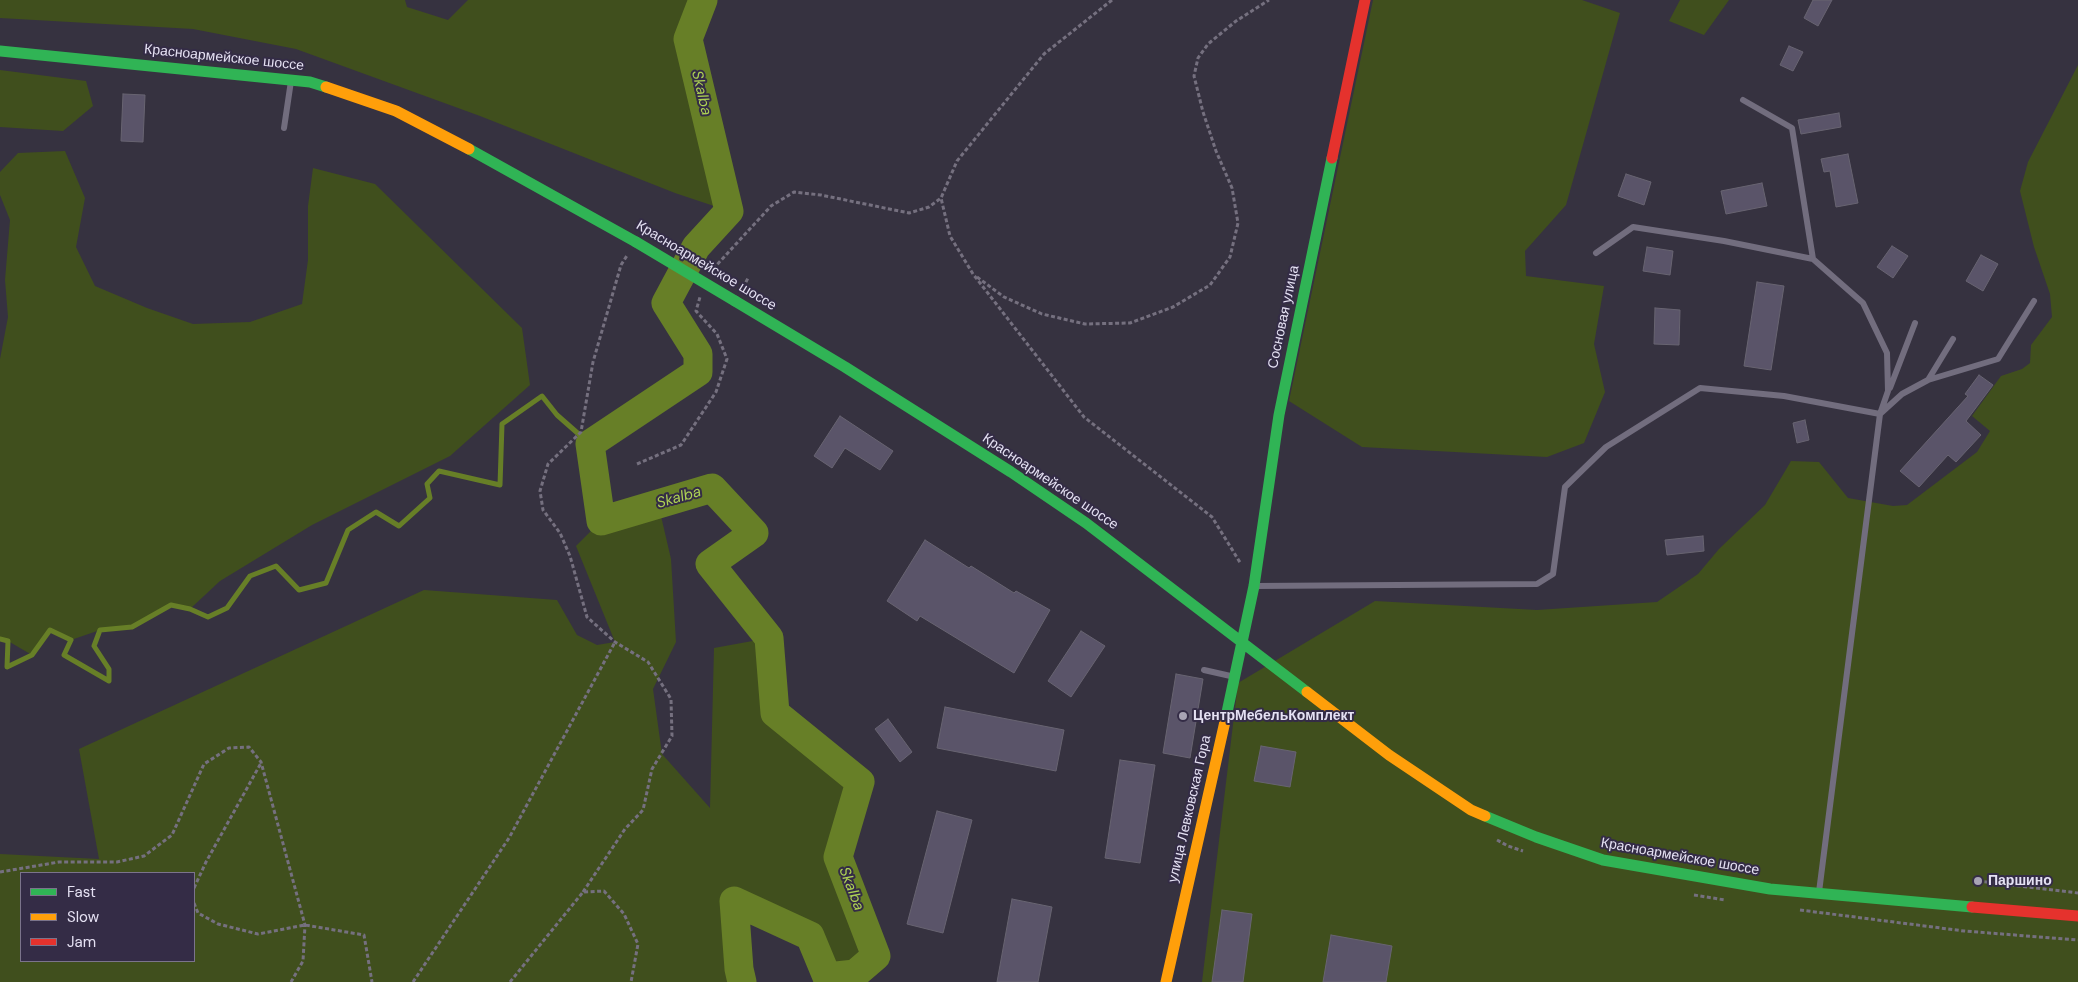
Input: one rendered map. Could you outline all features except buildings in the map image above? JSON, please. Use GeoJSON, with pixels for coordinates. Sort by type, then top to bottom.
{"type":"FeatureCollection","features":[{"type":"Feature","properties":{"kind":"main road","name":"Сосновая улица"},"geometry":{"type":"LineString","coordinates":[[1243,642],[1254,586],[1279,415],[1365,0]]}},
{"type":"Feature","properties":{"kind":"main road","name":"Красноармейское шоссе"},"geometry":{"type":"LineString","coordinates":[[0,51],[291,79],[310,82],[396,110],[505,168],[636,242],[845,367],[1011,472],[1086,523],[1389,755],[1471,810],[1503,825],[1602,860],[1726,882],[1819,893],[2078,916]]}},
{"type":"Feature","properties":{"kind":"main road","name":"улица Левковская Гора"},"geometry":{"type":"LineString","coordinates":[[1166,982],[1243,642]]}},
{"type":"Feature","properties":{"kind":"lane"},"geometry":{"type":"LineString","coordinates":[[284,128],[291,79]]}},
{"type":"Feature","properties":{"kind":"lane"},"geometry":{"type":"LineString","coordinates":[[1743,100],[1792,128],[1814,259]]}},
{"type":"Feature","properties":{"kind":"lane"},"geometry":{"type":"LineString","coordinates":[[1596,254],[1633,227],[1814,259],[1863,303],[1887,353],[1888,391]]}},
{"type":"Feature","properties":{"kind":"lane"},"geometry":{"type":"LineString","coordinates":[[1880,414],[1902,394],[1928,380],[1998,359],[2034,301]]}},
{"type":"Feature","properties":{"kind":"lane"},"geometry":{"type":"LineString","coordinates":[[1819,893],[1880,414],[1915,323]]}},
{"type":"Feature","properties":{"kind":"lane"},"geometry":{"type":"LineString","coordinates":[[1928,380],[1953,339]]}},
{"type":"Feature","properties":{"kind":"lane"},"geometry":{"type":"LineString","coordinates":[[1254,586],[1537,584],[1553,574],[1565,487],[1606,448],[1700,388],[1784,396],[1880,414]]}},
{"type":"Feature","properties":{"kind":"lane"},"geometry":{"type":"LineString","coordinates":[[1204,670],[1235,677]]}},
{"type":"Feature","properties":{"kind":"path"},"geometry":{"type":"LineString","coordinates":[[712,270],[771,206],[794,192],[821,195],[909,214],[930,207],[941,198],[957,161],[1044,54],[1112,0]]}},
{"type":"Feature","properties":{"kind":"path"},"geometry":{"type":"LineString","coordinates":[[973,274],[1011,301],[1042,314],[1085,324],[1130,323],[1173,307],[1210,285],[1230,257],[1238,223],[1232,188],[1210,135],[1194,76],[1198,58],[1208,44],[1269,0]]}},
{"type":"Feature","properties":{"kind":"path"},"geometry":{"type":"LineString","coordinates":[[941,198],[950,236],[973,274],[1084,417],[1212,517],[1254,586]]}},
{"type":"Feature","properties":{"kind":"path"},"geometry":{"type":"LineString","coordinates":[[510,982],[583,892],[626,829],[643,810],[652,769],[672,736],[671,699],[648,662],[615,642],[587,617],[570,556],[560,533],[543,510],[540,491],[548,464],[578,437],[581,432],[593,362],[621,265]]}},
{"type":"Feature","properties":{"kind":"path"},"geometry":{"type":"LineString","coordinates":[[637,464],[681,445],[716,392],[727,359],[717,334],[696,311],[701,294]]}},
{"type":"Feature","properties":{"kind":"path"},"geometry":{"type":"LineString","coordinates":[[413,982],[509,838],[615,642]]}},
{"type":"Feature","properties":{"kind":"path"},"geometry":{"type":"LineString","coordinates":[[0,872],[59,862],[117,862],[144,856],[172,835],[204,764],[229,748],[249,747],[261,762],[305,925],[303,961],[291,982]]}},
{"type":"Feature","properties":{"kind":"path"},"geometry":{"type":"LineString","coordinates":[[195,886],[206,862],[261,762]]}},
{"type":"Feature","properties":{"kind":"path"},"geometry":{"type":"LineString","coordinates":[[1978,881],[2078,893]]}},
{"type":"Feature","properties":{"kind":"path"},"geometry":{"type":"LineString","coordinates":[[583,892],[604,891],[624,914],[638,944],[631,982]]}},
{"type":"Feature","properties":{"kind":"path"},"geometry":{"type":"LineString","coordinates":[[195,906],[198,913],[218,924],[258,934],[305,925],[364,935],[372,982]]}},
{"type":"Feature","properties":{"kind":"green space"},"geometry":{"type":"Polygon","coordinates":[[[0,0],[405,0],[407,7],[448,20],[468,0],[703,0],[689,39],[729,211],[675,193],[480,116],[296,49],[193,29],[0,18],[0,0]]]}},
{"type":"Feature","properties":{"kind":"green space"},"geometry":{"type":"Polygon","coordinates":[[[1373,0],[1582,0],[1620,13],[1566,205],[1525,251],[1526,276],[1604,286],[1594,344],[1605,392],[1584,443],[1547,457],[1362,447],[1289,401],[1373,0]]]}},
{"type":"Feature","properties":{"kind":"green space"},"geometry":{"type":"Polygon","coordinates":[[[1680,0],[1729,0],[1704,35],[1669,21],[1680,0]]]}},
{"type":"Feature","properties":{"kind":"green space"},"geometry":{"type":"Polygon","coordinates":[[[2078,65],[2078,982],[1202,982],[1238,683],[1375,601],[1537,610],[1657,602],[1698,574],[1719,549],[1765,505],[1791,461],[1819,462],[1848,498],[1893,506],[1907,505],[1977,452],[1990,431],[1972,416],[2001,376],[2022,369],[2030,363],[2031,345],[2052,317],[2050,294],[2034,247],[2020,191],[2028,162],[2078,65]]]}},
{"type":"Feature","properties":{"kind":"green space"},"geometry":{"type":"Polygon","coordinates":[[[0,70],[86,81],[93,106],[63,131],[0,127],[0,70]]]}},
{"type":"Feature","properties":{"kind":"green space"},"geometry":{"type":"Polygon","coordinates":[[[65,151],[85,198],[76,247],[95,286],[147,308],[193,324],[250,322],[302,304],[308,260],[308,206],[313,168],[375,184],[522,328],[530,385],[450,456],[312,525],[220,581],[190,609],[171,605],[132,627],[100,630],[71,640],[50,630],[32,655],[8,641],[0,639],[0,359],[8,317],[5,280],[10,220],[0,195],[0,172],[18,153],[65,151]]]}},
{"type":"Feature","properties":{"kind":"green space"},"geometry":{"type":"Polygon","coordinates":[[[661,516],[671,559],[676,642],[653,689],[662,754],[710,808],[714,648],[769,638],[775,713],[860,782],[838,857],[876,956],[855,974],[827,977],[810,936],[735,902],[739,969],[742,982],[0,982],[0,854],[99,859],[79,749],[424,590],[557,600],[577,635],[597,645],[615,642],[576,546],[601,521],[661,516]]]}},
{"type":"Feature","properties":{"kind":"waterway","name":"Skalba"},"geometry":{"type":"LineString","coordinates":[[703,0],[688,39],[729,211],[696,247],[666,303],[698,354],[698,372],[590,444],[601,521],[712,488],[754,533],[710,564],[769,638],[775,713],[860,782],[838,857],[876,956],[855,974],[827,977],[810,936],[734,901],[739,969],[742,982]]}},
{"type":"Feature","properties":{"kind":"waterway"},"geometry":{"type":"LineString","coordinates":[[0,639],[8,641],[7,667],[32,655],[50,630],[71,640],[64,655],[109,681],[109,669],[94,646],[100,630],[132,627],[171,605],[190,609],[208,617],[227,608],[250,576],[276,566],[299,590],[326,583],[348,530],[376,512],[399,526],[430,498],[427,484],[439,471],[500,485],[502,424],[542,396],[557,415],[590,444]]}},
{"type":"Feature","properties":{"kind":"traffic: fast"},"geometry":{"type":"LineString","coordinates":[[0,51],[310,82],[326,87]]}},
{"type":"Feature","properties":{"kind":"traffic: fast"},"geometry":{"type":"LineString","coordinates":[[469,149],[636,242]]}},
{"type":"Feature","properties":{"kind":"traffic: fast"},"geometry":{"type":"LineString","coordinates":[[1226,717],[1254,586],[1279,415],[1332,158]]}},
{"type":"Feature","properties":{"kind":"traffic: fast"},"geometry":{"type":"LineString","coordinates":[[636,242],[735,301]]}},
{"type":"Feature","properties":{"kind":"traffic: fast"},"geometry":{"type":"LineString","coordinates":[[735,301],[845,367],[1011,472],[1086,523],[1307,692]]}},
{"type":"Feature","properties":{"kind":"traffic: fast"},"geometry":{"type":"LineString","coordinates":[[1485,816],[1536,837],[1603,860],[1770,889],[1972,907]]}},
{"type":"Feature","properties":{"kind":"traffic: slow"},"geometry":{"type":"LineString","coordinates":[[326,87],[396,111],[469,149]]}},
{"type":"Feature","properties":{"kind":"traffic: slow"},"geometry":{"type":"LineString","coordinates":[[1307,692],[1389,755],[1471,810],[1485,816]]}},
{"type":"Feature","properties":{"kind":"traffic: slow"},"geometry":{"type":"LineString","coordinates":[[1166,982],[1226,717]]}},
{"type":"Feature","properties":{"kind":"traffic: jam"},"geometry":{"type":"LineString","coordinates":[[1332,158],[1365,0]]}},
{"type":"Feature","properties":{"kind":"traffic: jam"},"geometry":{"type":"LineString","coordinates":[[1972,907],[2078,916]]}},
{"type":"Feature","properties":{"kind":"place","name":"ЦентрМебельКомплект"},"geometry":{"type":"Point","coordinates":[1183,716]}},
{"type":"Feature","properties":{"kind":"place","name":"Паршино"},"geometry":{"type":"Point","coordinates":[1978,881]}}]}
